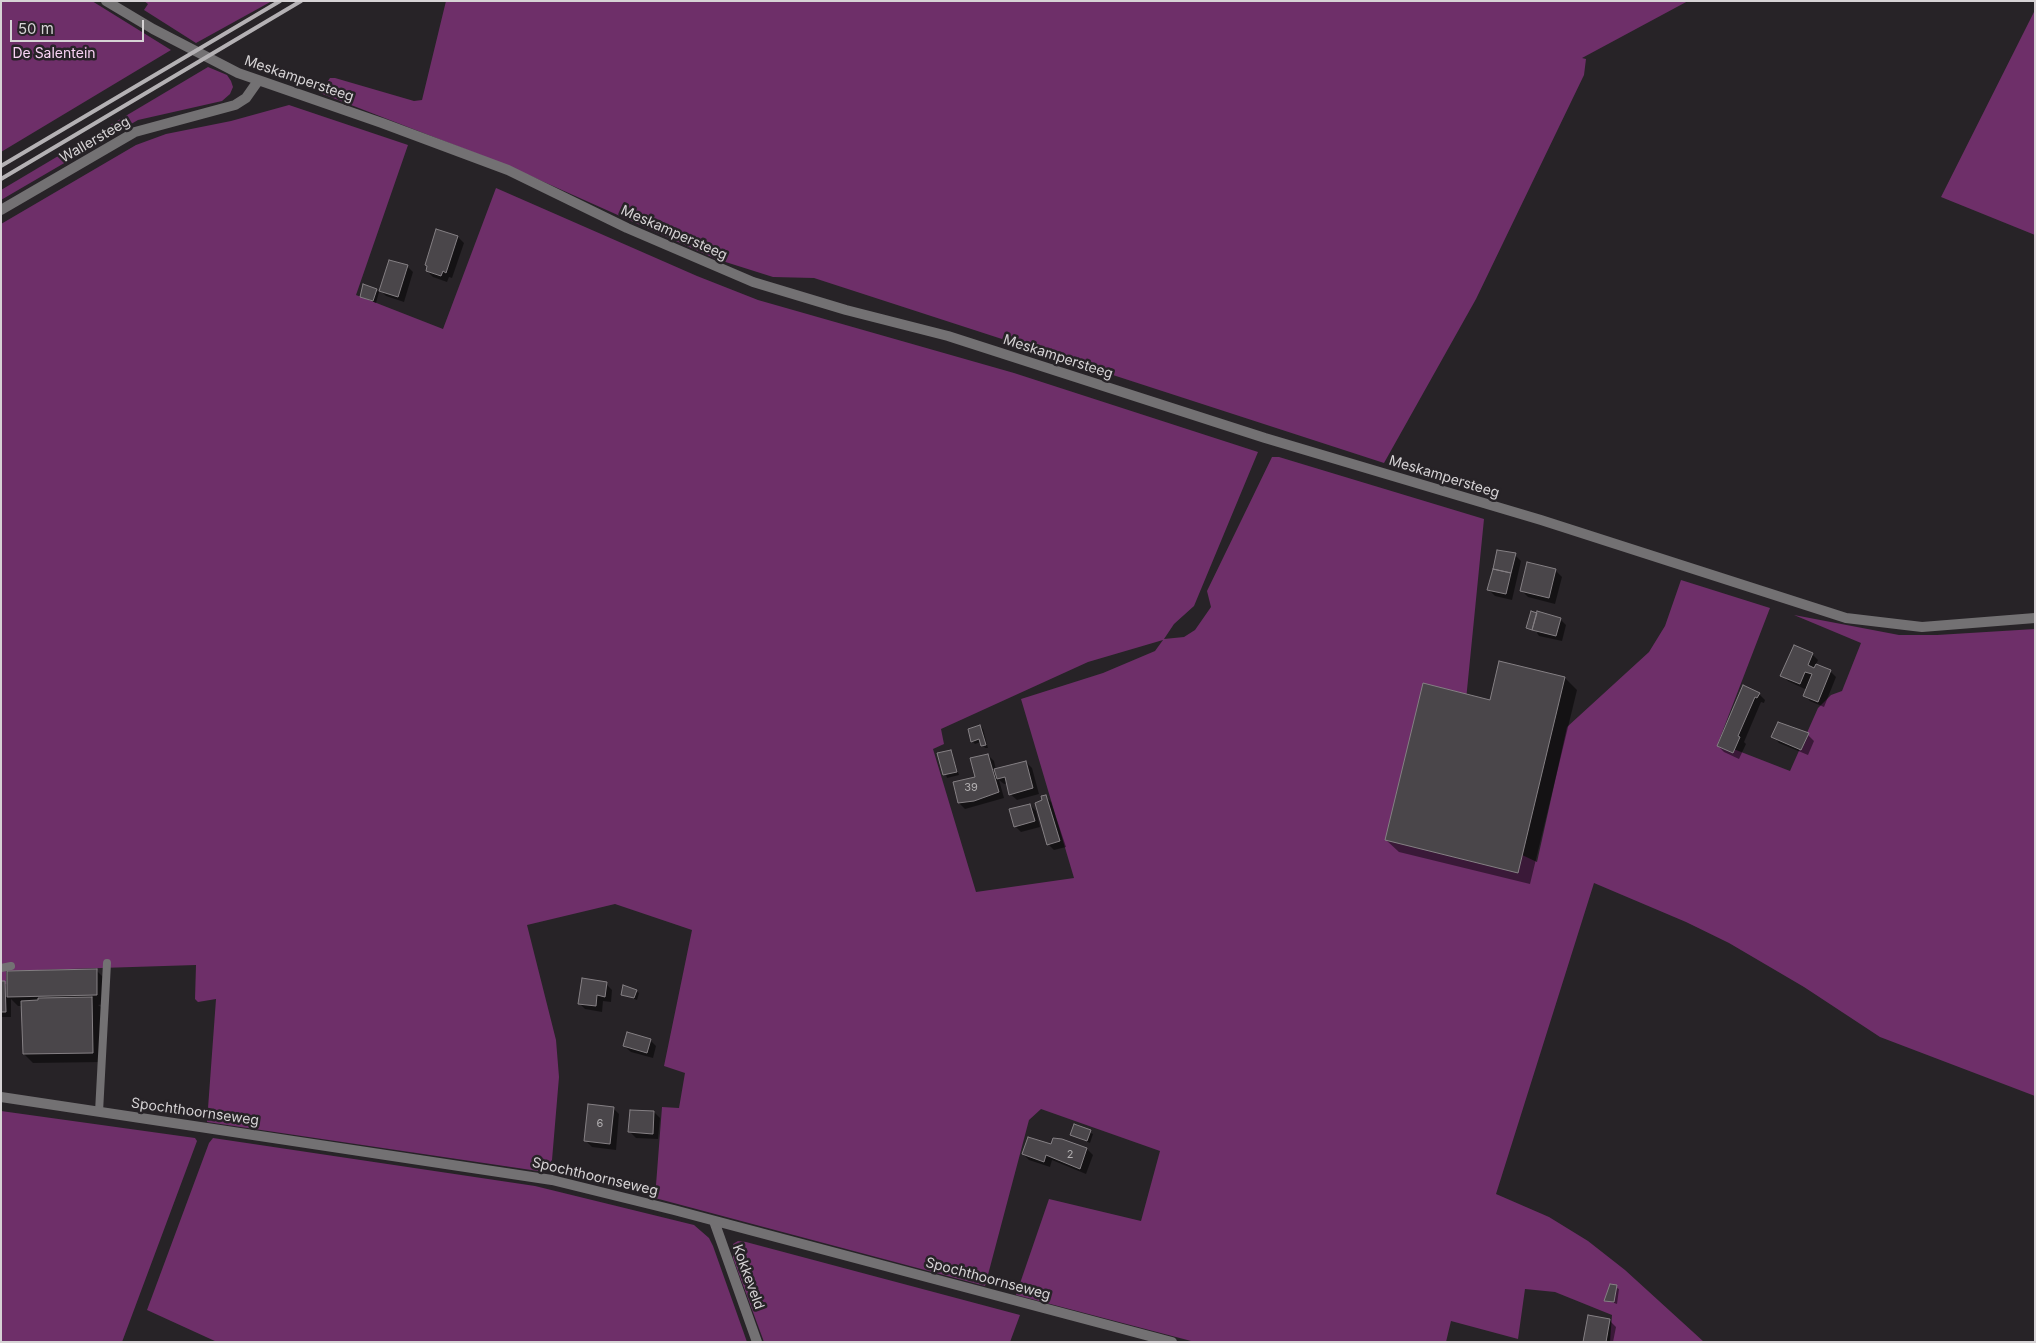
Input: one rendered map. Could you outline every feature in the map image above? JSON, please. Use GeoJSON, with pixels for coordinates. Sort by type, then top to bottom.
{"type":"FeatureCollection","features":[{"type":"Feature","properties":{"kind":"street","name":"Meskampersteeg"},"geometry":{"type":"LineString","coordinates":[[106,1],[206,58],[258,82],[382,122],[508,170],[627,228],[752,282],[846,310],[948,336],[1266,438],[1541,520],[1846,618],[1922,628],[2035,618]]}},
{"type":"Feature","properties":{"kind":"street","name":"Wallersteeg"},"geometry":{"type":"LineString","coordinates":[[1,210],[135,132],[235,105],[246,98],[258,82]]}},
{"type":"Feature","properties":{"kind":"street","name":"Spochthoornseweg"},"geometry":{"type":"LineString","coordinates":[[1,1097],[552,1180],[1172,1342]]}},
{"type":"Feature","properties":{"kind":"street","name":"Kokkeveld"},"geometry":{"type":"LineString","coordinates":[[714,1221],[757,1342]]}},
{"type":"Feature","properties":{"kind":"lane"},"geometry":{"type":"LineString","coordinates":[[99,1112],[107,963]]}},
{"type":"Feature","properties":{"kind":"lane"},"geometry":{"type":"LineString","coordinates":[[1,968],[11,966]]}},
{"type":"Feature","properties":{"kind":"green space","name":"De Salentein"},"geometry":{"type":"Polygon","coordinates":[[[1,1],[92,1],[171,50],[1,152],[1,1]]]}},
{"type":"Feature","properties":{"kind":"green space"},"geometry":{"type":"Polygon","coordinates":[[[144,1],[272,1],[196,43],[144,10],[148,4],[144,1]]]}},
{"type":"Feature","properties":{"kind":"green space"},"geometry":{"type":"Polygon","coordinates":[[[446,1],[1688,1],[1582,58],[1586,59],[1584,75],[1476,299],[1384,463],[814,278],[773,277],[716,259],[506,165],[320,93],[330,78],[335,78],[414,101],[422,100],[446,1]]]}},
{"type":"Feature","properties":{"kind":"green space"},"geometry":{"type":"Polygon","coordinates":[[[2035,10],[2035,235],[1941,197],[2035,10]]]}},
{"type":"Feature","properties":{"kind":"green space"},"geometry":{"type":"Polygon","coordinates":[[[208,67],[227,75],[231,81],[233,87],[230,94],[222,101],[138,120],[1,200],[1,190],[208,67]]]}},
{"type":"Feature","properties":{"kind":"green space"},"geometry":{"type":"Polygon","coordinates":[[[289,105],[408,145],[356,295],[443,329],[496,188],[697,276],[758,300],[1014,373],[1258,452],[1194,606],[1174,624],[1164,639],[1184,637],[1195,630],[1211,607],[1207,591],[1272,457],[1279,457],[1484,519],[1466,700],[1462,827],[1537,862],[1567,727],[1649,652],[1665,626],[1681,580],[1770,608],[1718,743],[1790,771],[1818,708],[1831,695],[1842,691],[1861,643],[1794,615],[1899,635],[1937,635],[2035,629],[2035,1096],[1880,1037],[1804,987],[1729,943],[1686,922],[1594,883],[1496,1194],[1549,1217],[1588,1241],[1625,1270],[1704,1342],[1610,1342],[1612,1315],[1555,1292],[1525,1289],[1518,1339],[1451,1321],[1446,1342],[1195,1342],[1016,1295],[1049,1199],[1141,1221],[1160,1151],[1041,1109],[1029,1120],[985,1286],[655,1198],[662,1107],[679,1108],[685,1073],[664,1066],[692,930],[615,904],[527,925],[556,1040],[559,1077],[552,1160],[546,1167],[538,1171],[207,1122],[216,999],[198,1002],[195,999],[196,965],[6,971],[6,1012],[1,1012],[1,224],[136,145],[166,134],[231,121],[289,105]],[[1163,640],[1088,662],[941,729],[944,744],[933,749],[976,892],[1074,878],[1021,699],[1103,673],[1155,651],[1163,640]]]}},
{"type":"Feature","properties":{"kind":"green space"},"geometry":{"type":"Polygon","coordinates":[[[1,1111],[195,1138],[197,1141],[122,1342],[1,1342],[1,1111]]]}},
{"type":"Feature","properties":{"kind":"green space"},"geometry":{"type":"Polygon","coordinates":[[[213,1138],[535,1186],[694,1225],[709,1238],[713,1246],[747,1342],[217,1342],[147,1310],[209,1143],[213,1138]]]}},
{"type":"Feature","properties":{"kind":"green space"},"geometry":{"type":"Polygon","coordinates":[[[738,1241],[1020,1315],[1010,1342],[764,1342],[733,1258],[733,1244],[738,1241]]]}},
{"type":"Feature","properties":{"kind":"building"},"geometry":{"type":"Polygon","coordinates":[[[436,229],[458,236],[446,273],[443,271],[441,276],[426,271],[427,266],[425,265],[436,229]]]}},
{"type":"Feature","properties":{"kind":"building"},"geometry":{"type":"Polygon","coordinates":[[[389,260],[408,265],[398,297],[379,291],[389,260]]]}},
{"type":"Feature","properties":{"kind":"building"},"geometry":{"type":"Polygon","coordinates":[[[363,284],[377,289],[373,301],[360,297],[363,284]]]}},
{"type":"Feature","properties":{"kind":"building"},"geometry":{"type":"Polygon","coordinates":[[[1497,550],[1516,553],[1511,573],[1493,569],[1497,550]]]}},
{"type":"Feature","properties":{"kind":"building"},"geometry":{"type":"Polygon","coordinates":[[[1527,562],[1556,569],[1549,598],[1520,591],[1527,562]]]}},
{"type":"Feature","properties":{"kind":"building"},"geometry":{"type":"Polygon","coordinates":[[[1493,569],[1511,573],[1506,594],[1487,590],[1493,569]]]}},
{"type":"Feature","properties":{"kind":"building"},"geometry":{"type":"Polygon","coordinates":[[[1531,611],[1537,613],[1532,630],[1526,628],[1531,611]]]}},
{"type":"Feature","properties":{"kind":"building"},"geometry":{"type":"Polygon","coordinates":[[[1537,611],[1561,618],[1556,636],[1532,630],[1537,611]]]}},
{"type":"Feature","properties":{"kind":"building"},"geometry":{"type":"Polygon","coordinates":[[[1794,645],[1813,653],[1808,665],[1814,668],[1816,664],[1831,670],[1818,702],[1803,696],[1812,674],[1805,672],[1800,684],[1780,676],[1794,645]]]}},
{"type":"Feature","properties":{"kind":"building"},"geometry":{"type":"Polygon","coordinates":[[[1499,661],[1565,677],[1518,873],[1385,840],[1423,683],[1490,700],[1499,661]]]}},
{"type":"Feature","properties":{"kind":"building"},"geometry":{"type":"Polygon","coordinates":[[[1743,685],[1760,693],[1757,698],[1755,697],[1738,736],[1740,737],[1733,753],[1717,746],[1743,685]]]}},
{"type":"Feature","properties":{"kind":"building"},"geometry":{"type":"Polygon","coordinates":[[[1778,722],[1809,733],[1801,750],[1771,737],[1778,722]]]}},
{"type":"Feature","properties":{"kind":"building"},"geometry":{"type":"Polygon","coordinates":[[[980,725],[986,745],[981,746],[979,739],[971,742],[968,729],[980,725]]]}},
{"type":"Feature","properties":{"kind":"building"},"geometry":{"type":"Polygon","coordinates":[[[951,750],[957,772],[943,775],[937,753],[951,750]]]}},
{"type":"Feature","properties":{"kind":"building"},"geometry":{"type":"Polygon","coordinates":[[[988,754],[999,792],[974,801],[958,803],[953,782],[975,777],[970,758],[988,754]]]}},
{"type":"Feature","properties":{"kind":"building"},"geometry":{"type":"Polygon","coordinates":[[[1026,761],[1033,788],[1009,795],[1005,777],[997,779],[994,769],[1026,761]]]}},
{"type":"Feature","properties":{"kind":"building"},"geometry":{"type":"Polygon","coordinates":[[[1046,795],[1060,841],[1047,845],[1035,803],[1042,800],[1041,796],[1046,795]]]}},
{"type":"Feature","properties":{"kind":"building"},"geometry":{"type":"Polygon","coordinates":[[[1030,804],[1035,821],[1014,827],[1009,809],[1030,804]]]}},
{"type":"Feature","properties":{"kind":"building"},"geometry":{"type":"Polygon","coordinates":[[[97,969],[97,995],[7,997],[7,971],[97,969]]]}},
{"type":"Feature","properties":{"kind":"building"},"geometry":{"type":"Polygon","coordinates":[[[582,978],[607,982],[605,997],[597,995],[596,1006],[578,1004],[582,978]]]}},
{"type":"Feature","properties":{"kind":"building"},"geometry":{"type":"Polygon","coordinates":[[[1,981],[5,981],[6,1012],[1,1012],[1,981]]]}},
{"type":"Feature","properties":{"kind":"building"},"geometry":{"type":"Polygon","coordinates":[[[623,985],[637,990],[634,998],[621,995],[623,985]]]}},
{"type":"Feature","properties":{"kind":"building"},"geometry":{"type":"Polygon","coordinates":[[[92,997],[93,1053],[23,1054],[21,1001],[38,1000],[38,998],[92,997]]]}},
{"type":"Feature","properties":{"kind":"building"},"geometry":{"type":"Polygon","coordinates":[[[627,1032],[651,1039],[647,1053],[623,1046],[627,1032]]]}},
{"type":"Feature","properties":{"kind":"building"},"geometry":{"type":"Polygon","coordinates":[[[588,1104],[614,1107],[610,1144],[584,1141],[588,1104]]]}},
{"type":"Feature","properties":{"kind":"building"},"geometry":{"type":"Polygon","coordinates":[[[630,1110],[654,1111],[653,1134],[628,1132],[630,1110]]]}},
{"type":"Feature","properties":{"kind":"building"},"geometry":{"type":"Polygon","coordinates":[[[1074,1124],[1091,1130],[1087,1141],[1070,1135],[1074,1124]]]}},
{"type":"Feature","properties":{"kind":"building"},"geometry":{"type":"Polygon","coordinates":[[[1028,1137],[1051,1144],[1053,1138],[1062,1139],[1087,1148],[1080,1169],[1046,1155],[1044,1162],[1022,1154],[1028,1137]]]}},
{"type":"Feature","properties":{"kind":"building"},"geometry":{"type":"Polygon","coordinates":[[[1610,1284],[1617,1285],[1614,1302],[1604,1301],[1610,1284]]]}},
{"type":"Feature","properties":{"kind":"building"},"geometry":{"type":"Polygon","coordinates":[[[1588,1315],[1610,1319],[1606,1342],[1583,1342],[1588,1315]]]}},
{"type":"Feature","properties":{"kind":"railway"},"geometry":{"type":"LineString","coordinates":[[1,166],[280,1]]}},
{"type":"Feature","properties":{"kind":"railway"},"geometry":{"type":"LineString","coordinates":[[1,179],[301,1]]}}]}
